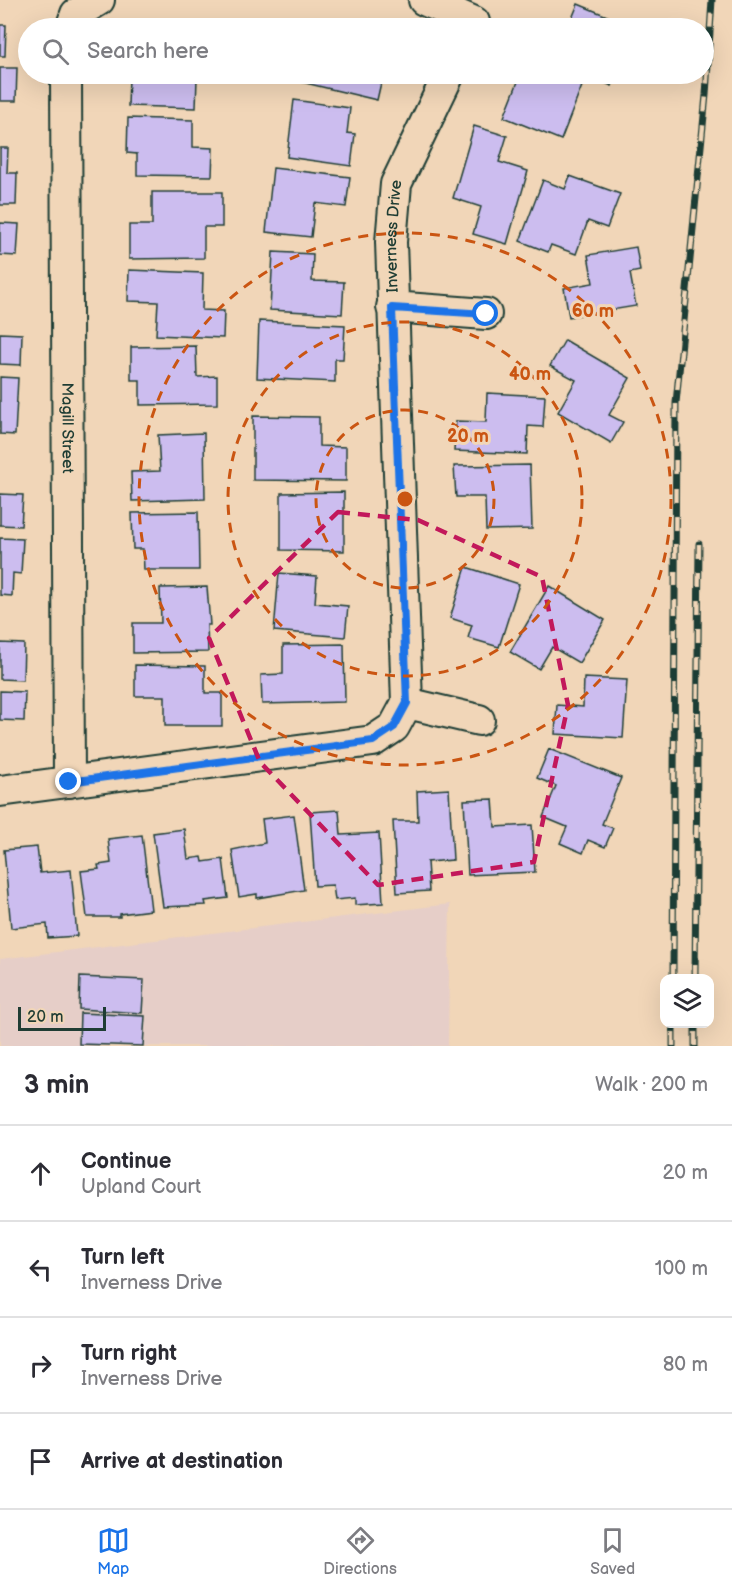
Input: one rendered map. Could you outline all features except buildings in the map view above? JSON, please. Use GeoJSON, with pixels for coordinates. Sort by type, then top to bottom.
{"type":"FeatureCollection","features":[{"type":"Feature","properties":{"kind":"street"},"geometry":{"type":"LineString","coordinates":[[75,18],[76,14],[99,0]]}},
{"type":"Feature","properties":{"kind":"street"},"geometry":{"type":"LineString","coordinates":[[424,0],[476,17]]}},
{"type":"Feature","properties":{"kind":"street","name":"Magill Street"},"geometry":{"type":"LineString","coordinates":[[66,84],[69,782]]}},
{"type":"Feature","properties":{"kind":"street","name":"Inverness Drive"},"geometry":{"type":"LineString","coordinates":[[407,703],[391,242],[396,184],[444,84]]}},
{"type":"Feature","properties":{"kind":"street"},"geometry":{"type":"LineString","coordinates":[[392,308],[486,314]]}},
{"type":"Feature","properties":{"kind":"street"},"geometry":{"type":"LineString","coordinates":[[0,791],[373,741],[394,727],[407,703],[479,720]]}},
{"type":"Feature","properties":{"kind":"highlighted area"},"geometry":{"type":"Polygon","coordinates":[[[338,512],[418,520],[542,577],[568,705],[534,862],[378,885],[260,762],[209,638],[338,512]]]}},
{"type":"Feature","properties":{"kind":"shaded area"},"geometry":{"type":"Polygon","coordinates":[[[450,904],[448,1046],[0,1046],[0,959],[450,904]]]}},
{"type":"Feature","properties":{"kind":"railway"},"geometry":{"type":"LineString","coordinates":[[711,18],[712,0]]}},
{"type":"Feature","properties":{"kind":"railway"},"geometry":{"type":"LineString","coordinates":[[673,974],[676,403],[707,84]]}},
{"type":"Feature","properties":{"kind":"railway"},"geometry":{"type":"LineString","coordinates":[[695,974],[699,544]]}},
{"type":"Feature","properties":{"kind":"railway"},"geometry":{"type":"LineString","coordinates":[[673,1028],[673,1046]]}},
{"type":"Feature","properties":{"kind":"railway"},"geometry":{"type":"LineString","coordinates":[[695,1028],[695,1046]]}},
{"type":"Feature","properties":{"kind":"route"},"geometry":{"type":"LineString","coordinates":[[69,782],[373,741],[394,727],[407,703],[392,308],[486,314]]}}]}
